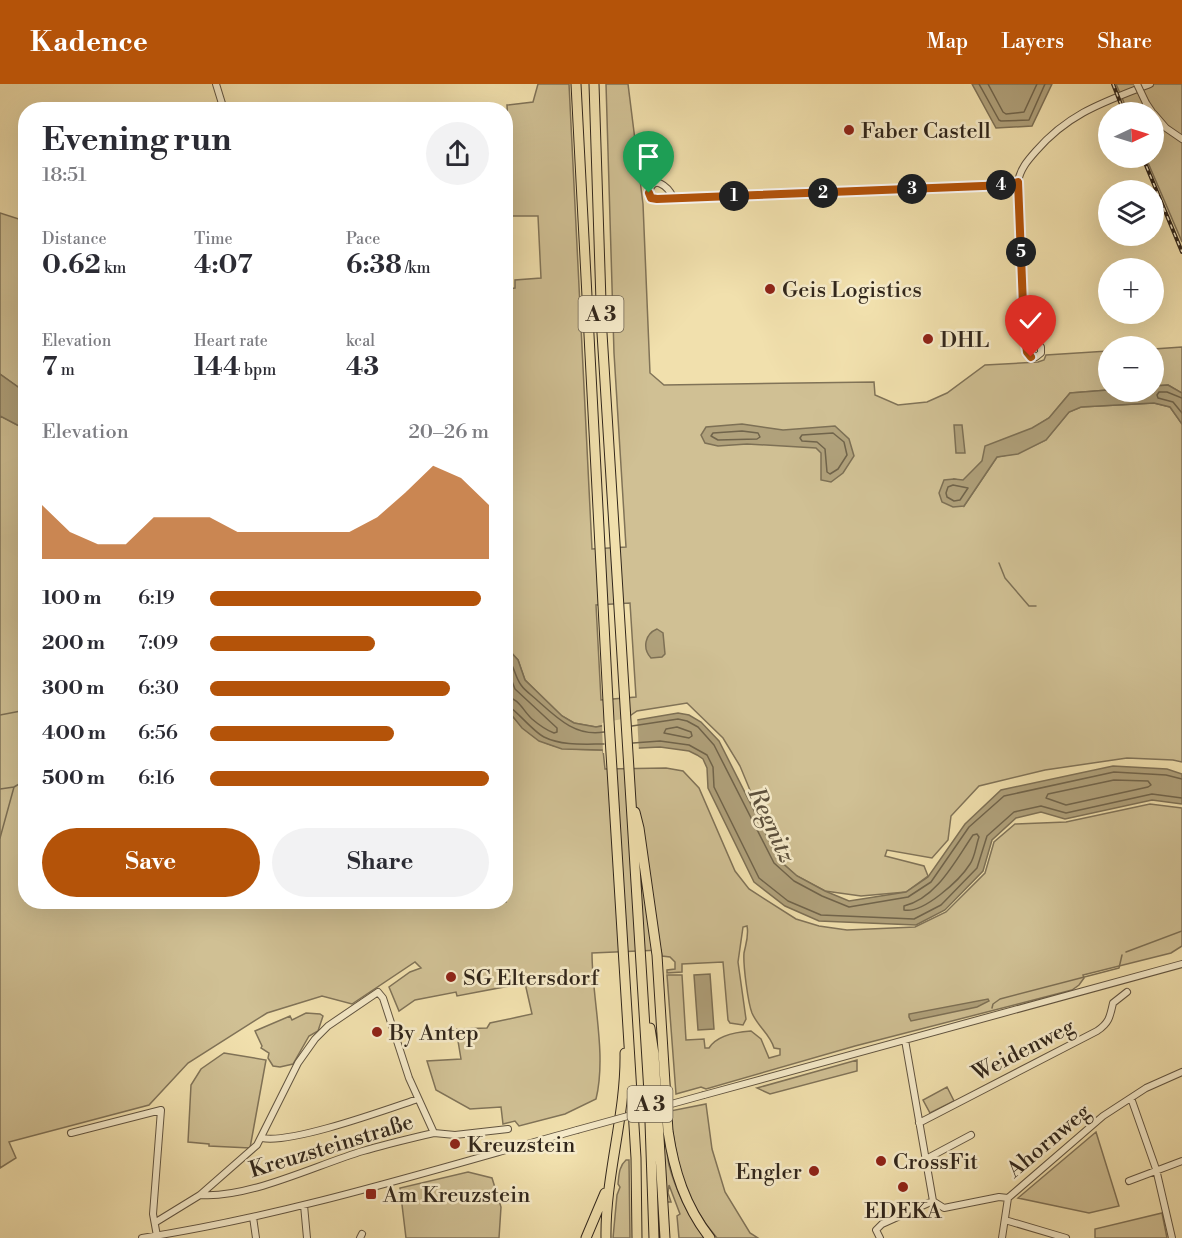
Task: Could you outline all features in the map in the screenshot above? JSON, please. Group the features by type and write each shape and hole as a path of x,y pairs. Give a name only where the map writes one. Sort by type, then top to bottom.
{"highway":[{"name":"A 3","path":"576,84 608,691 636,1158 637,1238"},
{"name":"A 3","path":"594,84 602,321 614,544 629,786 642,899 654,1238"},
{"path":"629,786 639,828 642,899"},
{"name":"A 3","path":"642,899 658,969 671,1155 675,1173 688,1204 710,1238"},
{"path":"643,970 654,1054 665,1238"},
{"path":"606,1238 613,1159 623,1097 626,977"},
{"path":"586,1238 602,1202 613,1159"}],"street":[{"path":"216,84 222,102"},
{"path":"1137,84 1146,102"},
{"path":"1024,330 1018,182 1025,164 1054,131 1088,110 1150,84"},
{"path":"1164,127 1182,139"},
{"path":"673,197 1008,185 1018,182"},
{"path":"142,1238 304,1205 1182,964"},
{"path":"156,1222 200,1195 251,1151 262,1138 298,1064 315,1039 328,1026 378,992 383,998 418,1099 434,1133"},
{"name":"Weidenweg","path":"919,1123 1105,1026 1110,1019 1113,1004 1127,992"},
{"path":"880,1238 876,1230 882,1224 933,1201 905,1040"},
{"name":"Ahornweg","path":"933,1201 944,1208 999,1197 1008,1198 1103,1116 1167,1077 1182,1072"},
{"path":"1131,1098 1156,1169 1172,1238"},
{"path":"262,1138 270,1140 306,1133 418,1099"},
{"path":"71,1133 161,1110 153,1214 157,1236"},
{"name":"Kreuzsteinstraße","path":"200,1195 214,1196 255,1187 363,1151 434,1133 455,1135 508,1129"},
{"path":"926,1159 971,1135"},
{"path":"1129,1181 1182,1161"},
{"path":"1002,1238 1008,1198"},
{"path":"304,1205 307,1238"},
{"path":"253,1217 256,1238"},
{"path":"1005,1220 1064,1238"}],"shaded area":[{"path":"538,84 569,84 592,549 626,547 614,353 606,84 628,84 643,204 650,373 664,385 874,382 875,395 898,405 927,402 947,393 985,365 1038,362 1044,360 1046,355 1098,352 1098,391 1070,393 1049,418 982,461 963,481 954,479 964,506 997,457 1018,453 1046,440 1069,412 1081,407 1154,403 1170,407 1182,424 1182,762 1127,758 1045,770 979,786 951,816 948,840 932,858 887,850 885,856 924,866 928,876 906,892 861,896 825,891 797,876 779,860 740,766 723,738 687,703 637,711 621,722 596,727 574,723 562,716 525,680 518,660 513,655 513,288 515,288 515,280 541,278 538,216 513,216 513,104 533,102","holes":["630,603 636,697 601,700 596,605"]},
{"path":"1116,84 1182,84 1182,242 1164,200 1164,180 1155,180 1150,168 1164,168 1164,102 1124,102"},
{"path":"0,213 18,219 18,387 0,374"},
{"path":"1182,347 1182,393 1168,385 1164,385 1164,348"},
{"path":"0,416 18,425 18,909 513,909 513,717 527,732 548,744 572,749 603,750 605,769 666,768 683,771 699,788 735,871 749,889 796,919 819,926 847,930 915,927 946,912 985,873 994,842 1015,824 1066,822 1150,804 1182,808 1182,946 1171,953 1083,975 1084,978 1079,985 1072,990 855,1046 706,1089 701,1087 676,1094 667,975 682,975 686,1040 704,1039 705,1048 709,1048 722,1037 751,1031 761,1039 769,1058 780,1055 780,1049 774,1048 750,1008 744,959 747,926 743,927 738,962 746,1019 743,1025 730,1023 728,1020 723,962 682,964 682,972 667,973 667,970 675,969 675,962 670,957 662,956 661,950 592,953 600,1045 596,1099 565,1114 519,1126 515,1121 503,1124 501,1107 470,1109 436,1090 427,1061 461,1059 456,1029 487,1028 490,1023 532,1014 525,983 457,996 456,992 415,1000 399,1011 389,987 410,972 421,968 415,962 352,1004 322,996 267,1013 188,1063 149,1105 9,1142 16,1158 0,1168"},
{"path":"306,1013 323,1016 318,1031 309,1036 293,1064 273,1066 268,1058 269,1053 261,1048 255,1031 290,1016 292,1020"},
{"path":"224,1053 266,1060 250,1148 209,1146 209,1144 188,1142 191,1085 201,1069"},
{"path":"857,1060 857,1071 770,1094 757,1088"},
{"path":"947,1087 954,1101 930,1113 923,1100"},
{"path":"706,1104 712,1149 725,1192 750,1233 758,1238 717,1238 696,1209 683,1179 670,1111"},
{"path":"662,1123 675,1185 688,1212 705,1238 679,1238 677,1216 680,1214 669,1185 668,1193 671,1202 667,1202"},
{"path":"1096,1132 1119,1206 1089,1213 1018,1198"},
{"path":"626,1160 629,1160 630,1238 613,1238 617,1195 620,1187 619,1174"},
{"path":"468,1172 492,1178 501,1207 499,1238 406,1238 400,1188"},
{"path":"1162,1213 1167,1238 1095,1238 1095,1229"}],"water":[{"path":"972,84 1052,84 1032,126 996,128"},
{"path":"0,374 18,387 18,425 0,416"},
{"path":"1164,385 1168,385 1182,393 1182,424 1170,407 1154,403 1081,407 1069,412 1046,440 1018,454 997,457 964,506 953,507 942,502 939,493 944,480 963,480 982,461 985,446 1032,428 1049,418 1070,393 1098,391 1098,402 1164,402"},
{"path":"742,424 783,430 835,426 849,439 854,456 843,473 831,482 821,480 821,453 816,448 747,444 718,446 705,443 701,435 706,427"},
{"path":"954,425 962,425 965,453 956,453"},
{"path":"657,629 663,633 665,654 662,657 651,658 646,650 646,642 650,634"},
{"path":"513,655 518,660 525,680 562,716 574,723 596,727 678,713 689,715 701,722 719,741 779,860 797,876 849,901 906,892 928,877 965,824 1001,790 1113,766 1167,769 1182,774 1182,804 1152,800 1065,819 1041,812 1016,818 992,840 983,871 945,910 916,925 819,921 785,906 754,882 708,788 707,768 703,759 697,755 689,751 660,747 562,749 539,741 522,728 513,717"},
{"path":"710,974 714,1029 698,1030 694,975"},
{"path":"988,999 989,1001 977,1007 911,1021 909,1017 909,1014"}],"pier":[{"path":"637,716 639,752 603,753 602,723"}],"waterway":[{"path":"999,563 1005,578 1029,606 1036,606"},
{"path":"0,715 18,712"},
{"path":"0,838 14,787 18,785"},
{"path":"0,789 14,787"},
{"path":"1126,952 1182,931"},
{"path":"992,1008 993,1004 1000,999 1119,968 1122,955"}],"railway":[{"path":"1113,84 1120,102"},
{"path":"1147,168 1182,252"}],"place":[{"name":"Faber Castell","path":"849,130"},
{"name":"Geis Logistics","path":"770,289"},
{"name":"DHL","path":"928,339"},
{"name":"SG Eltersdorf","path":"451,977"},
{"name":"By Antep","path":"377,1032"},
{"name":"Kreuzstein","path":"455,1144"},
{"name":"CrossFit","path":"881,1161"},
{"name":"Engler","path":"814,1171"},
{"name":"EDEKA","path":"903,1187"},
{"name":"Am Kreuzstein","path":"371,1194"}],"route":[{"path":"649,193 652,199 657,199 1008,185 1018,182 1024,330 1027,352 1031,357"}],"water label":[{"name":"Regnitz","path":"772,825"}]}
